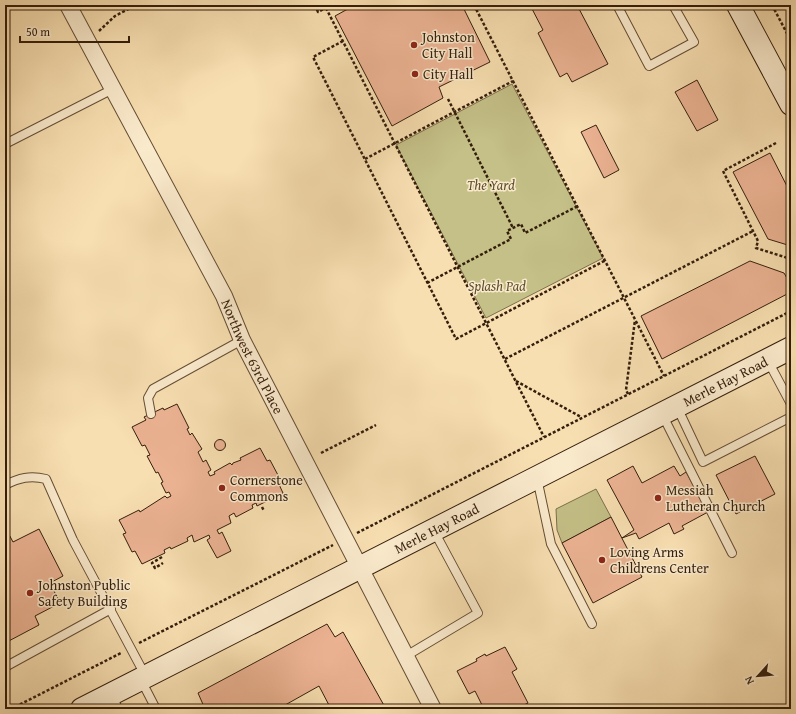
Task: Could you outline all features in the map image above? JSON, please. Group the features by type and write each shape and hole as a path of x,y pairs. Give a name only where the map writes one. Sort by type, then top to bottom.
{"main road":[{"path":"738,5 791,104"},
{"name":"Merle Hay Road","path":"82,709 115,701 143,678 791,348"}],"street":[{"name":"Northwest 63rd Place","path":"68,5 224,296 242,340 433,709"}],"lane":[{"path":"617,5 649,66 694,42 673,5"},
{"path":"5,144 113,89"},
{"path":"151,414 148,398 153,389 242,340"},
{"path":"768,360 791,404"},
{"path":"669,410 703,462 791,417"},
{"path":"669,410 732,553"},
{"path":"5,485 17,479 34,476 46,479 73,540 131,648 156,709"},
{"path":"537,477 551,544 592,624"},
{"path":"406,656 478,614 433,530"},
{"path":"5,667 111,609"}],"path":[{"path":"98,33 115,16 136,5"},
{"path":"315,5 318,12 331,5"},
{"path":"474,5 606,260 664,376"},
{"path":"772,5 791,41"},
{"path":"326,8 487,322 544,437"},
{"path":"343,41 313,57 456,339 606,260"},
{"path":"365,159 513,81"},
{"path":"448,99 513,228"},
{"path":"776,143 723,171 758,241 756,248 791,259"},
{"path":"428,283 511,239 507,231 521,224 525,233 578,206"},
{"path":"505,359 624,296 753,232"},
{"path":"358,532 791,311"},
{"path":"628,394 626,390 635,318"},
{"path":"515,380 582,418"},
{"path":"321,454 376,425"},
{"path":"262,507 264,511"},
{"path":"11,709 335,544"}],"green space":[{"name":"The Yard","path":"512,84 603,258 486,318 396,145"},
{"path":"596,489 611,517 562,543 557,530 556,509"}],"building":[{"name":"City Hall","path":"355,5 462,5 490,62 439,87 443,98 392,126 335,16"},
{"path":"530,5 577,5 608,64 572,82 567,73 560,77 538,33 543,30"},
{"path":"697,80 718,120 697,131 675,92"},
{"path":"596,125 619,170 604,178 581,132"},
{"path":"770,153 791,194 791,246 768,239 733,172"},
{"path":"750,261 784,273 791,285 791,292 662,359 641,316"},
{"name":"Cornerstone Commons","path":"177,404 189,428 187,429 190,435 192,433 202,449 198,452 203,462 206,460 211,470 208,472 210,476 230,463 232,465 233,463 241,460 240,458 260,448 267,461 270,460 279,477 276,478 283,493 257,506 256,503 252,505 253,508 236,517 234,513 229,516 231,523 217,530 219,534 222,532 231,551 217,558 207,540 210,538 209,535 194,542 192,535 187,538 188,541 171,549 170,547 164,550 165,553 142,564 135,551 132,552 123,534 126,533 119,520 139,510 140,512 165,496 167,498 171,496 169,492 166,493 158,472 156,473 147,456 150,455 145,445 142,446 132,427 146,420 144,417 163,408 164,410"},
{"path":"220,439 224,441 226,445 224,449 220,451 216,449 214,445 216,441"},
{"path":"755,456 775,494 736,514 716,475"},
{"name":"Messiah Lutheran Church","path":"633,466 642,483 674,466 680,476 686,472 708,512 682,526 684,529 674,534 669,523 639,539 636,533 622,538 634,530 607,480"},
{"name":"Loving Arms Childrens Center","path":"611,517 642,577 593,603 562,543"},
{"name":"Johnston Public Safety Building","path":"5,527 13,542 39,529 63,576 50,583 60,603 35,616 39,625 5,643"},
{"path":"327,624 335,637 343,632 386,709 331,709 319,686 278,709 205,709 198,693"},
{"path":"505,647 517,669 512,672 528,703 516,709 484,709 475,691 469,694 457,671 477,661 476,659 485,654 486,656"}],"place":[{"name":"Johnston City Hall","path":"414,45"},
{"name":"City Hall","path":"415,74"},
{"name":"Cornerstone Commons","path":"222,488"},
{"name":"Messiah Lutheran Church","path":"658,498"},
{"name":"Loving Arms Childrens Center","path":"602,560"},
{"name":"Johnston Public Safety Building","path":"30,593"}],"park label":[{"name":"Splash Pad","path":"497,286"}]}
